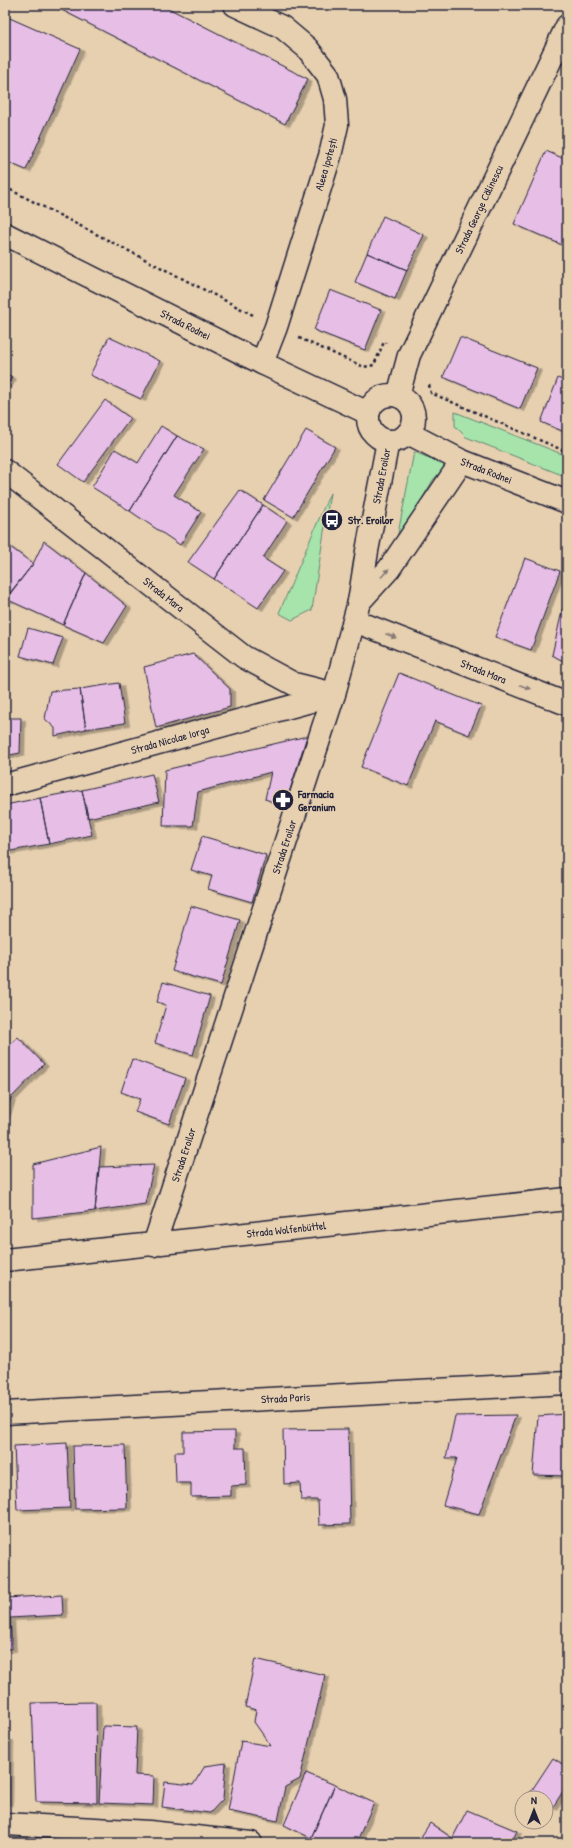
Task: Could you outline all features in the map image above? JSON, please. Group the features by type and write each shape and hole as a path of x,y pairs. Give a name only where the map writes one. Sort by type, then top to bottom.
{"street":[{"name":"Aleea Ipotești","path":"235,5 282,28 307,48 328,75 335,99 337,125 330,156 276,327 262,363"},
{"name":"Strada George Călinescu","path":"398,396 409,355 567,26"},
{"name":"Strada Rodnei","path":"5,234 262,363 368,413"},
{"path":"382,396 398,396 410,404 414,419 413,427 408,433 395,441 380,439 370,428 368,413 376,400 382,396"},
{"name":"Strada Rodnei","path":"408,433 462,461 567,502"},
{"name":"Strada Eroilor","path":"154,1245 334,694 357,612 367,550 388,441"},
{"path":"357,612 389,569 462,461"},
{"name":"Strada Mara","path":"5,471 244,657 294,684 334,694"},
{"name":"Strada Mara","path":"357,612 567,704"},
{"name":"Strada Nicolae Iorga","path":"5,785 334,694"},
{"name":"Strada Wolfenbüttel","path":"5,1260 567,1199"},
{"name":"Strada Paris","path":"5,1413 567,1383"},
{"path":"5,1824 149,1832 250,1843"}],"path":[{"path":"333,5 338,8"}],"green space":[{"path":"455,412 567,456 567,477 466,437 455,426"},
{"path":"414,452 447,465 433,480 396,544"},
{"path":"330,493 312,610 292,620 279,613"}],"building":[{"path":"52,5 162,5 308,79 285,124"},
{"path":"5,16 80,49 26,170 5,161"},
{"path":"546,151 567,160 567,247 514,224"},
{"path":"383,216 424,235 407,270 367,253"},
{"path":"367,253 407,270 395,299 355,282"},
{"path":"330,290 381,310 365,350 314,330"},
{"path":"109,337 160,361 141,399 90,375"},
{"path":"460,337 537,368 520,409 443,377"},
{"path":"5,373 12,377 5,388"},
{"path":"558,378 567,382 567,433 541,422"},
{"path":"105,400 130,418 83,482 58,464"},
{"path":"161,426 177,436 130,511 92,487 115,449 138,463"},
{"path":"306,430 335,447 293,517 264,500"},
{"path":"177,436 204,449 174,495 201,512 180,545 130,511"},
{"path":"240,490 263,505 214,579 188,562"},
{"path":"263,505 287,521 263,558 283,571 258,608 214,579"},
{"path":"44,541 86,573 63,625 6,599 33,564"},
{"path":"5,543 33,564 5,599"},
{"path":"525,558 560,571 531,650 495,637"},
{"path":"86,573 127,606 104,643 63,625"},
{"path":"563,607 567,607 567,663 552,655"},
{"path":"28,628 63,638 53,665 20,656"},
{"path":"193,654 230,689 230,707 156,728 144,667"},
{"path":"399,673 481,706 469,735 435,721 408,786 361,767"},
{"path":"119,683 125,723 86,729 80,689"},
{"path":"80,689 86,729 55,736 55,728 45,719 50,691"},
{"path":"5,718 21,718 20,753 5,756"},
{"path":"307,736 285,806 265,799 271,772 198,792 193,826 163,826 165,770"},
{"path":"152,774 159,802 88,818 82,790"},
{"path":"82,790 92,835 49,844 40,798"},
{"path":"40,798 49,844 5,852 5,805"},
{"path":"202,836 266,855 252,902 208,889 212,876 191,870"},
{"path":"191,906 240,920 221,985 172,971"},
{"path":"163,982 210,996 193,1055 155,1043 166,1005 157,1002"},
{"path":"18,1037 44,1064 11,1098 5,1116 5,1048"},
{"path":"132,1059 185,1078 169,1124 135,1112 140,1099 121,1092"},
{"path":"101,1147 95,1211 33,1218 33,1164"},
{"path":"154,1165 145,1204 95,1211 99,1167"},
{"path":"567,1414 567,1476 533,1475 538,1416"},
{"path":"516,1415 479,1514 443,1505 457,1458 446,1458 455,1416"},
{"path":"348,1429 350,1524 319,1525 318,1500 301,1500 300,1483 284,1484 283,1430"},
{"path":"235,1431 235,1448 245,1448 246,1485 231,1486 231,1496 191,1497 191,1483 176,1483 175,1452 183,1452 183,1432"},
{"path":"67,1443 70,1508 17,1510 14,1446"},
{"path":"125,1445 127,1508 75,1509 73,1446"},
{"path":"567,1496 567,1511 564,1511"},
{"path":"62,1595 63,1615 10,1618 12,1649 5,1649 5,1598"},
{"path":"255,1659 325,1675 300,1779 285,1787 278,1821 228,1811 241,1741 271,1746 254,1722 256,1710 245,1707"},
{"path":"96,1702 97,1803 36,1802 32,1703"},
{"path":"103,1726 137,1727 135,1775 154,1776 153,1805 99,1803"},
{"path":"5,1738 9,1738 8,1803 5,1803"},
{"path":"553,1758 567,1767 567,1785 554,1805 554,1790 532,1790"},
{"path":"226,1763 223,1799 210,1813 162,1807 165,1782 193,1785 205,1766"},
{"path":"306,1773 335,1785 311,1838 284,1825"},
{"path":"335,1785 374,1803 356,1843 322,1843 311,1838"},
{"path":"467,1810 517,1831 511,1843 450,1843"},
{"path":"430,1823 452,1838 450,1843 417,1843"}],"place":[{"name":"Str. Eroilor","path":"332,520"},
{"name":"Farmacia Geranium","path":"283,800"}]}
